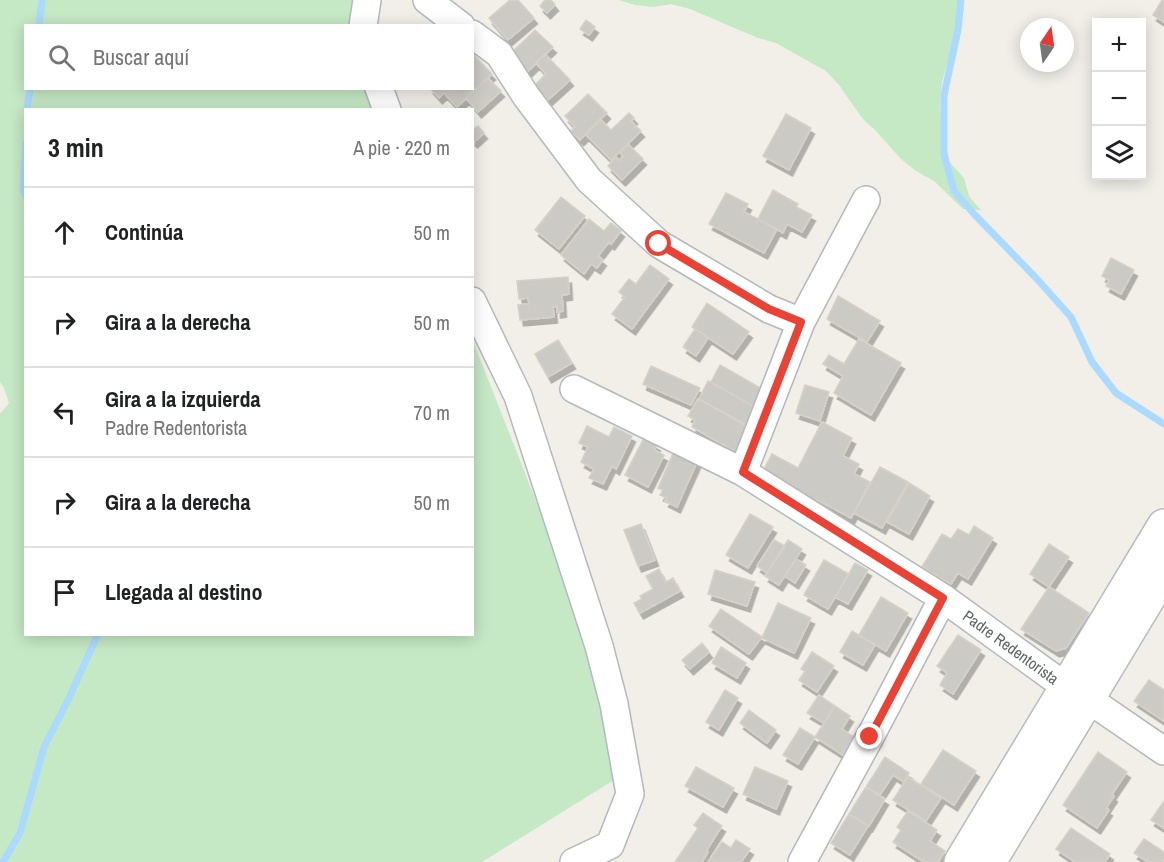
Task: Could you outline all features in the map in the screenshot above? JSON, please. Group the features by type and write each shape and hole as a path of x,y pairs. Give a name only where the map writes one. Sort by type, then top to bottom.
{"main road":[{"path":"989,862 1164,526"},
{"path":"961,862 1077,693 1164,572"}],"street":[{"path":"363,24 367,0"},
{"path":"427,0 458,24"},
{"path":"474,35 499,54 526,96 589,180 659,244 769,309 801,322"},
{"path":"380,90 386,108"},
{"path":"743,472 801,322 866,200"},
{"path":"474,305 518,396 599,646 614,704 630,794 610,845 574,862"},
{"name":"Padre Redentorista","path":"574,389 743,472 943,598 1077,693 1164,751"},
{"path":"802,862 943,598"}],"green space":[{"path":"0,0 355,0 359,24 24,24 24,90 375,90 382,108 24,108 24,636 474,636 474,344 614,700 618,730 614,780 482,862 0,862 0,414 9,403 0,382"},
{"path":"619,0 962,0 961,30 956,49 947,64 942,82 940,99 943,155 964,178 969,196 981,210 963,209 934,181 901,159 862,118 839,85 826,71 776,43 758,38 690,9 671,4 653,7 635,5"}],"building":[{"path":"510,0 518,0 534,18 508,40 489,18"},
{"path":"545,0 551,0 555,5 547,13 540,6"},
{"path":"1164,0 1164,22 1153,15"},
{"path":"586,20 595,27 589,35 580,29"},
{"path":"535,30 553,47 525,74 508,56"},
{"path":"545,54 570,80 548,100 534,86 546,74 536,63"},
{"path":"474,55 492,74 457,107 444,93 439,98 432,90 474,90"},
{"path":"488,78 501,91 478,112 466,98"},
{"path":"588,94 607,113 580,140 571,131 575,127 565,116"},
{"path":"629,113 634,118 631,121 641,131 611,160 585,134 600,119 611,130"},
{"path":"786,114 811,128 789,170 763,156"},
{"path":"478,126 484,133 474,142 474,129"},
{"path":"628,144 643,159 622,180 608,166 616,157 619,161 623,156 620,152"},
{"path":"773,190 798,204 796,207 812,215 802,232 787,224 783,233 758,219"},
{"path":"726,193 748,204 744,212 777,229 764,253 709,224"},
{"path":"561,197 585,216 559,249 535,230"},
{"path":"589,219 604,231 611,223 621,231 598,256 603,260 597,268 591,264 584,274 561,255"},
{"path":"1111,258 1134,270 1121,294 1106,286 1109,280 1102,276"},
{"path":"650,265 669,279 632,329 612,314 625,297 619,292 629,279 636,284"},
{"path":"568,277 569,294 562,295 563,311 557,312 557,306 553,307 554,317 520,320 518,305 529,304 528,298 519,299 517,281"},
{"path":"838,296 880,321 867,342 827,319"},
{"path":"707,303 749,332 733,354 692,327"},
{"path":"695,329 708,338 696,356 683,347"},
{"path":"859,339 901,363 871,415 834,393 843,376 823,364 829,355 844,364"},
{"path":"558,340 572,363 548,377 535,354"},
{"path":"720,365 764,390 755,407 711,382"},
{"path":"651,366 700,388 691,405 643,384"},
{"path":"708,381 757,408 747,425 699,399"},
{"path":"805,385 829,392 820,421 796,413"},
{"path":"698,399 750,428 736,452 692,427 695,420 688,416"},
{"path":"822,422 852,438 843,456 859,464 854,474 870,482 851,518 818,500 816,504 763,471 772,454 798,468"},
{"path":"587,426 609,437 614,427 632,436 616,469 612,466 603,484 589,478 594,469 581,462 588,447 579,443"},
{"path":"644,438 657,445 654,450 664,455 648,487 625,475"},
{"path":"674,451 697,462 677,507 665,501 667,498 660,495 663,490 658,488"},
{"path":"880,467 908,482 882,528 854,513"},
{"path":"909,483 930,496 909,534 887,522"},
{"path":"750,514 773,527 748,568 726,555"},
{"path":"641,524 655,560 638,566 624,530"},
{"path":"974,526 993,538 968,579 958,573 951,584 922,567 942,534 951,539 958,529 969,535"},
{"path":"774,540 785,546 767,573 757,566"},
{"path":"788,540 802,549 779,585 765,576"},
{"path":"1049,544 1069,557 1049,587 1030,574"},
{"path":"796,559 806,565 795,583 785,576"},
{"path":"824,560 849,574 828,609 804,595"},
{"path":"855,563 868,570 848,604 835,597"},
{"path":"659,569 666,582 673,578 680,591 640,613 634,603 642,599 640,596 653,589 646,576"},
{"path":"715,570 755,582 747,606 708,594"},
{"path":"1049,587 1089,613 1066,648 1056,651 1021,629"},
{"path":"881,597 908,613 886,651 859,635"},
{"path":"778,603 811,618 794,653 762,638"},
{"path":"721,609 762,637 749,654 709,626"},
{"path":"852,631 875,645 863,665 840,652"},
{"path":"958,635 981,650 953,694 940,685 947,673 937,666"},
{"path":"702,643 709,652 690,669 682,660"},
{"path":"721,647 746,663 737,678 712,663"},
{"path":"812,652 834,666 817,692 799,680 805,671 801,669"},
{"path":"1149,680 1164,690 1164,721 1134,701"},
{"path":"725,690 738,698 719,730 706,722"},
{"path":"819,695 835,706 824,723 807,713"},
{"path":"835,706 850,716 842,729 857,739 843,755 815,737"},
{"path":"749,710 776,730 767,743 740,723"},
{"path":"800,728 815,737 798,764 783,755"},
{"path":"943,750 976,771 954,805 921,784"},
{"path":"1098,752 1127,772 1112,794 1114,796 1106,808 1109,810 1097,828 1063,805"},
{"path":"885,757 909,773 904,782 893,775 880,795 866,787"},
{"path":"696,767 734,788 723,807 685,786"},
{"path":"755,767 788,781 776,809 743,794"},
{"path":"908,777 941,798 926,821 893,800"},
{"path":"866,787 885,799 869,826 849,814"},
{"path":"1164,801 1164,828 1151,820"},
{"path":"908,811 937,830 930,841 945,851 938,862 924,862 893,842 901,830 897,827"},
{"path":"703,813 722,826 706,851 708,852 702,862 675,862 698,828 694,825"},
{"path":"849,814 868,826 850,855 831,843"},
{"path":"1071,828 1110,854 1105,862 1075,862 1056,849"},
{"path":"1144,839 1164,852 1162,862 1148,862 1134,853"},
{"path":"736,840 750,849 741,862 708,862 722,842 731,848"}],"waterway":[{"path":"39,24 42,0"},
{"path":"961,0 958,30 944,95 944,154 954,191 1071,317 1092,362 1116,393 1164,424"},
{"path":"27,108 30,90"},
{"path":"24,175 24,192"},
{"path":"3,862 20,833 44,747 97,636"}],"route":[{"path":"659,244 769,309 801,322 743,472 943,598 870,737"}]}
